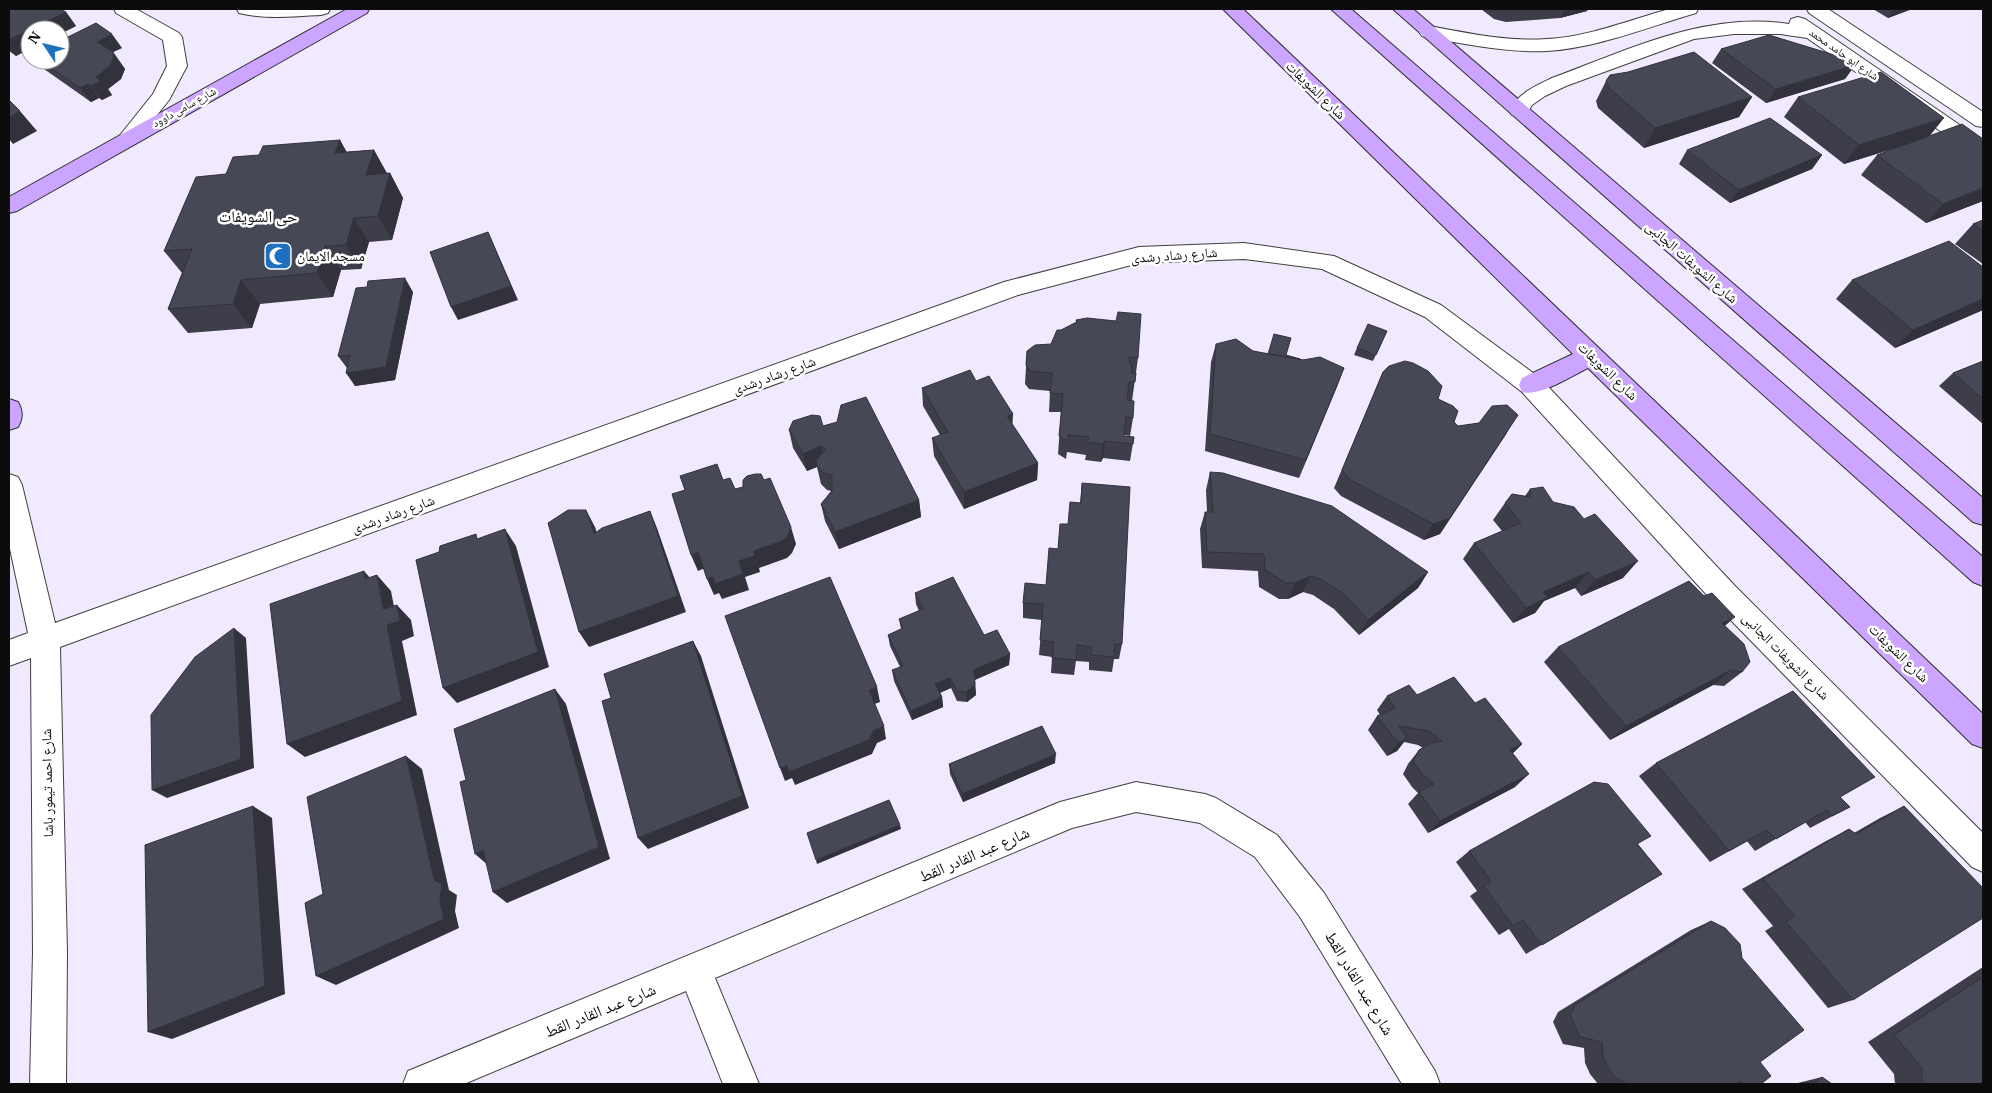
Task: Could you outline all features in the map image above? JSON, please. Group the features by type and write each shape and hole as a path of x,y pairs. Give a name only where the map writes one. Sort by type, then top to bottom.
{"main road":[{"name":"شارع سامى داوود","path":"9,206 360,9"},
{"name":"شارع الشويفات","path":"1232,9 1983,734"},
{"path":"1340,9 1983,574"},
{"name":"شارع الشويفات الجانبى","path":"1402,9 1983,514"},
{"path":"1531,385 1592,355"},
{"path":"9,409 9,420"}],"street":[{"path":"123,9 172,37 177,66 162,96 127,139"},
{"path":"246,9 272,11 321,9"},
{"path":"1429,32 1493,44 1547,46 1590,38 1681,13 1689,9"},
{"name":"شارع ابو حامد محمد","path":"1779,9 1983,151"},
{"name":"شارع ابو حامد محمد","path":"1816,9 1983,121"},
{"path":"1519,110 1525,101 1538,92 1690,34 1709,30 1742,28 1780,28 1813,33"},
{"name":"شارع رشاد رشدى","path":"9,654 1012,288 1139,255 1244,251 1326,262 1433,311 1531,385"},
{"name":"شارع الشويفات الجانبى","path":"1531,385 1726,596 1983,856"},
{"name":"شارع احمد تيمور باشا","path":"9,485 44,642 50,952 48,1084"},
{"name":"شارع عبد القادر القط","path":"421,1084 1071,813 1136,797 1204,809 1266,846 1312,905 1422,1084"},
{"path":"695,971 741,1084"}],"building":[{"path":"9,9 60,9 66,12 50,20 20,20 20,35 9,40"},
{"path":"96,23 112,34 97,42 112,51 114,55 111,65 96,77 101,81 91,86 88,84 80,88 54,70 70,70 70,36"},
{"path":"1769,35 1841,57 1855,65 1776,89 1721,49"},
{"path":"1694,52 1752,97 1655,128 1609,88 1606,81 1610,75 1628,72"},
{"path":"1881,72 1944,118 1859,145 1798,97"},
{"path":"9,100 20,111 9,117"},
{"path":"1770,118 1822,155 1739,190 1687,150"},
{"path":"1962,124 1983,139 1983,188 1943,204 1877,155"},
{"name":"مسجد الايمان","path":"340,140 335,153 374,150 366,175 390,173 378,216 354,218 346,245 325,246 317,273 241,280 233,304 168,309 192,249 164,251 196,177 226,174 233,157 259,155 263,146"},
{"path":"1983,220 1983,231 1973,224"},
{"path":"488,232 511,286 451,307 430,252"},
{"path":"1949,241 1983,267 1983,299 1913,330 1852,280"},
{"path":"405,278 386,367 346,373 350,355 338,356 356,288 367,287 368,281"},
{"path":"1118,312 1141,314 1138,358 1129,357 1132,367 1131,373 1136,373 1135,382 1129,382 1127,400 1134,401 1133,418 1126,417 1124,436 1134,437 1133,444 1105,441 1103,444 1087,442 1089,437 1068,435 1068,441 1059,436 1063,394 1050,393 1052,373 1030,371 1026,365 1027,351 1035,345 1051,344 1057,330 1077,322 1076,320 1087,318 1116,321"},
{"path":"1368,324 1387,331 1376,355 1357,348"},
{"path":"1274,334 1291,338 1286,355 1300,359 1268,354"},
{"path":"1236,339 1253,351 1303,360 1320,357 1344,368 1306,460 1210,434 1216,344"},
{"path":"1405,361 1428,371 1442,386 1438,399 1453,406 1458,411 1454,422 1458,426 1479,423 1492,406 1507,405 1518,415 1450,518 1433,524 1349,479 1342,470 1383,372 1389,366"},
{"path":"1983,361 1983,399 1953,373"},
{"path":"970,370 976,381 989,376 1013,414 1007,416 1038,463 964,492 932,438 948,432 922,388"},
{"path":"866,397 919,500 835,532 821,504 832,491 832,475 824,473 817,466 816,460 826,450 821,446 803,454 789,430 793,421 812,415 820,416 823,426 837,422 841,405"},
{"path":"717,464 723,480 730,478 735,489 743,487 743,480 747,476 761,474 764,480 770,478 791,527 787,537 782,541 754,551 755,556 739,561 743,574 715,584 713,577 707,579 698,552 691,555 672,494 685,490 680,476"},
{"path":"1210,472 1223,473 1332,506 1428,572 1368,620 1343,593 1320,579 1311,576 1295,583 1286,583 1265,570 1264,554 1207,552 1205,512 1213,512"},
{"path":"1082,483 1130,487 1122,644 1115,644 1114,657 1091,655 1091,647 1077,645 1076,660 1052,658 1054,642 1040,640 1043,604 1023,603 1025,583 1046,585 1049,548 1058,549 1060,524 1068,524 1070,502 1081,503"},
{"path":"1543,487 1553,502 1574,507 1584,519 1595,514 1638,561 1595,580 1589,572 1543,592 1548,597 1526,608 1474,543 1521,523 1505,503 1512,494 1530,497 1530,489"},
{"path":"568,510 586,510 594,534 602,528 650,511 678,596 579,632 548,523"},
{"path":"505,529 538,652 443,688 416,560 439,552 440,546 476,534 477,539"},
{"path":"364,571 365,579 377,575 383,609 397,605 400,621 387,625 402,701 287,744 270,604"},
{"path":"830,577 877,687 869,690 884,726 874,730 869,740 789,772 786,765 780,768 725,616"},
{"path":"953,577 984,635 997,630 1010,654 974,670 975,685 966,692 957,691 950,678 935,684 942,697 911,711 892,670 903,666 888,635 903,628 899,619 923,609 915,593"},
{"path":"1689,581 1704,596 1712,593 1735,617 1722,623 1744,644 1750,662 1742,672 1731,670 1626,726 1558,647"},
{"path":"234,628 241,759 152,790 151,715 195,657"},
{"path":"693,641 742,796 638,838 602,701 611,698 604,674"},
{"path":"1454,677 1475,703 1485,698 1522,744 1510,750 1529,774 1440,821 1419,792 1434,784 1423,775 1413,761 1419,750 1429,744 1442,741 1429,731 1399,726 1407,738 1398,743 1377,716 1395,708 1387,696 1409,685 1417,695"},
{"path":"555,689 599,847 493,892 483,850 475,854 460,782 466,780 454,729"},
{"path":"1793,691 1875,777 1840,797 1850,807 1832,816 1827,810 1776,839 1767,830 1729,851 1656,763"},
{"path":"1042,726 1056,754 962,794 949,764"},
{"path":"406,756 434,880 442,884 440,901 444,919 316,976 305,903 323,894 307,797"},
{"path":"1594,782 1608,784 1651,836 1637,844 1662,874 1542,945 1523,920 1513,926 1484,886 1491,881 1469,851"},
{"path":"889,800 900,825 816,860 807,833"},
{"path":"253,806 265,986 148,1032 145,845"},
{"path":"1904,806 1983,888 1983,918 1853,1000 1786,922 1795,916 1763,879 1849,829 1856,834"},
{"path":"1711,921 1725,928 1740,944 1742,958 1804,1030 1760,1062 1771,1076 1761,1084 1744,1084 1741,1081 1737,1084 1628,1084 1617,1079 1608,1068 1603,1056 1602,1042 1580,1037 1570,1015 1575,1005"},
{"path":"1983,977 1983,1084 1926,1084 1922,1080 1922,1068 1894,1035"},
{"path":"1822,1077 1832,1084 1812,1084"}],"place":[{"name":"مسجد الايمان","path":"278,256"}],"district":[{"name":"حى الشويفات","path":"258,216"}]}
